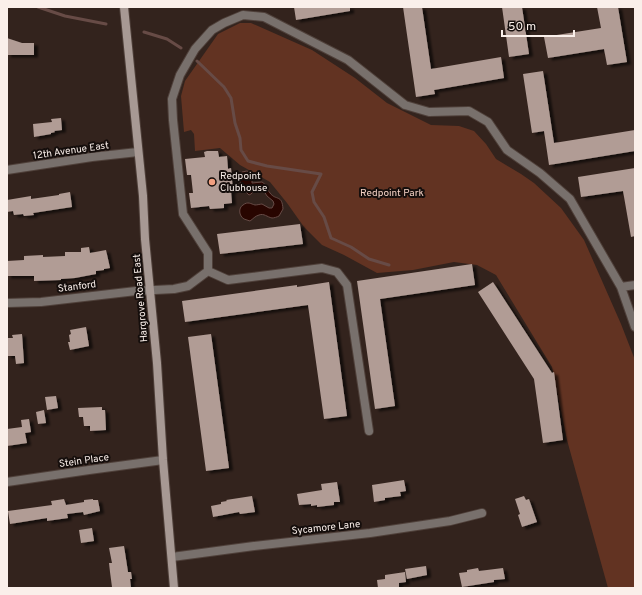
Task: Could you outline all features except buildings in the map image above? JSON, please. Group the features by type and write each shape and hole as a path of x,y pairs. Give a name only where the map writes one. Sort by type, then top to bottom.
{"main road":[{"name":"Hargrove Road East","path":"124,7 143,196 145,239 157,363 163,460 174,588"}],"street":[{"path":"240,7 243,15"},
{"path":"369,431 347,285 337,272 322,268 228,280 208,271 208,253 183,214 172,99 180,75 195,49 212,30 243,15 264,17 348,60 406,105 429,112 469,111 488,122 507,150 540,173 570,199 621,287 635,327"},
{"name":"12th Avenue East","path":"7,170 92,157 138,152"},
{"name":"Stanford","path":"7,303 41,302 150,290 174,289 188,286 208,271"},
{"path":"621,287 635,285"},
{"name":"Stein Place","path":"7,482 163,460"},
{"name":"Sycamore Lane","path":"172,557 378,532 450,521 482,512"}],"green space":[{"name":"Redpoint Park","path":"240,23 251,23 312,50 355,78 387,103 431,125 459,126 474,131 486,144 496,159 534,183 561,208 584,240 635,360 635,588 608,588 567,440 552,367 496,275 477,265 454,262 413,270 377,273 322,245 304,227 270,182 240,165 220,148 195,151 194,134 191,130 184,132 181,96 185,81 218,34"}],"shaded area":[{"path":"247,171 253,176 254,179 252,183 262,182 272,195 280,199 283,209 279,216 272,218 261,215 256,216 250,221 241,216 240,208 246,203 255,205 262,204 269,208 272,208 274,204 262,188 253,188 253,192 249,195 241,186 239,176 242,172"}],"waterway":[{"path":"38,7 65,16 106,24"},
{"path":"144,32 167,39 181,48"},
{"path":"197,61 224,87 231,98 235,123 240,138 241,150 248,161 267,166 321,174 312,192 314,202 324,217 331,238 351,247 369,259 389,265"}],"place":[{"name":"Redpoint Clubhouse","path":"212,182"}]}
